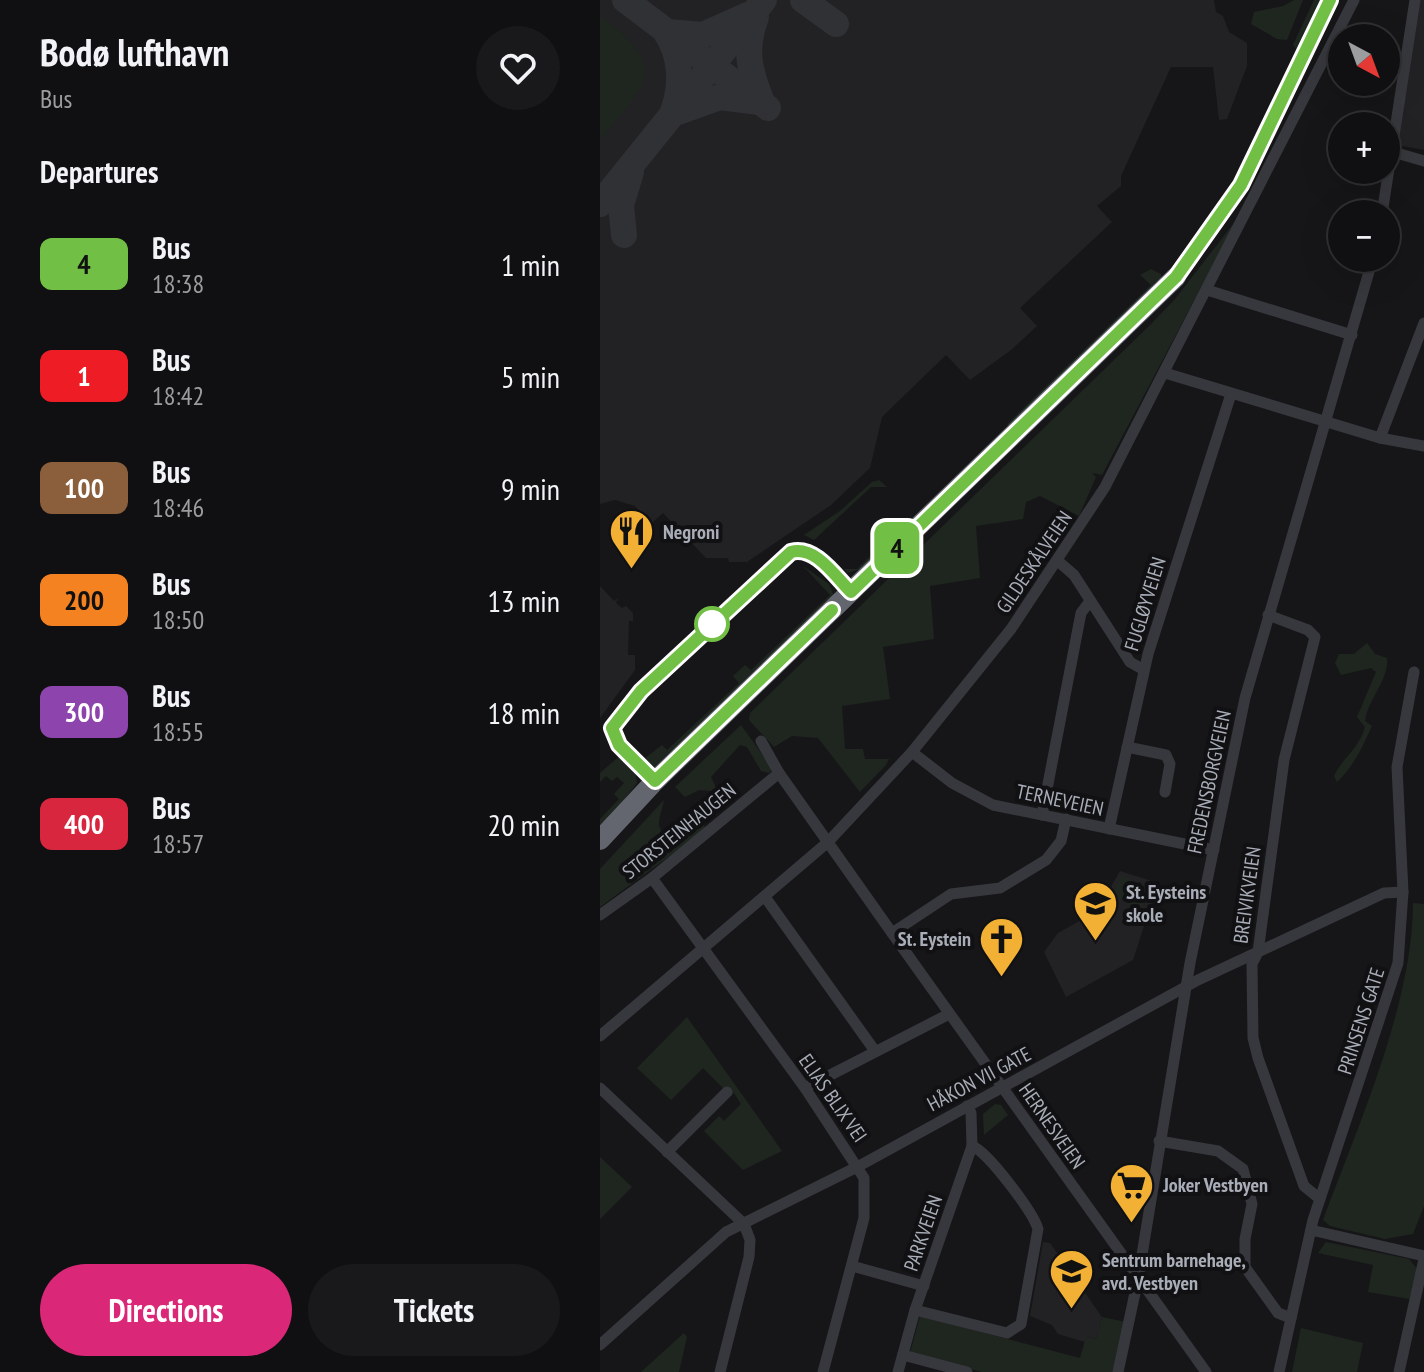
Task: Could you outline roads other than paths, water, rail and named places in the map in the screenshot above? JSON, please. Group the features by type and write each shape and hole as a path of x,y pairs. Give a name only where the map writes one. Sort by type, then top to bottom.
{"highway":[{"path":"600,840 666,771 1176,277"}],"street":[{"path":"1176,277 1241,185 1330,0"},
{"name":"GILDESKÅLVEIEN","path":"600,1036 828,842 912,752 1011,629 1059,562 1105,487 1354,0"},
{"path":"1399,112 1415,0"},
{"path":"1400,154 1424,161"},
{"name":"FREDENSBORGVEIEN","path":"1118,1372 1138,1279 1187,988 1245,698 1369,272"},
{"path":"1207,290 1352,335"},
{"path":"1380,438 1424,323"},
{"path":"1165,373 1380,438 1424,446"},
{"name":"FUGLØYVEIEN","path":"1109,829 1144,670 1231,394"},
{"path":"1059,562 1074,575 1130,662 1144,670"},
{"path":"1042,815 1081,613 1090,601"},
{"name":"BREIVIKVEIEN","path":"1268,615 1308,630 1315,637 1286,748 1258,952 1252,964 1253,1038 1304,1186 1320,1199"},
{"name":"PRINSENS GATE","path":"1279,1372 1320,1199 1390,995 1398,963 1403,892 1397,767 1414,672"},
{"name":"HERNESVEIEN","path":"761,741 779,773 1206,1372"},
{"path":"1127,747 1166,755 1170,764 1165,792"},
{"name":"TERNEVEIEN","path":"912,752 976,797 1042,815 1214,850"},
{"name":"STORSTEINHAUGEN","path":"600,915 652,878 779,773"},
{"path":"892,933 951,894 1000,888 1046,860 1056,852 1066,819"},
{"name":"ELIAS BLIX VEI","path":"652,878 805,1088 859,1166 866,1186 866,1206 823,1372"},
{"name":"HÅKON VII GATE","path":"600,1345 718,1238 1258,952 1384,893 1403,892"},
{"path":"765,897 875,1051"},
{"path":"805,1088 949,1014"},
{"path":"600,1088 744,1224 750,1240 749,1257 720,1372"},
{"path":"667,1152 727,1092"},
{"name":"PARKVEIEN","path":"898,1372 915,1310 972,1146 971,1113 967,1106"},
{"path":"1159,1141 1218,1151 1243,1169 1252,1204 1245,1239 1245,1267 1278,1313 1291,1318"},
{"path":"915,1310 1007,1333 1021,1324 1038,1229 1033,1217 984,1153 972,1146"},
{"path":"1311,1230 1424,1258 1399,1372"},
{"path":"852,1266 924,1286"},
{"path":"903,1355 967,1372"}],"place":[{"name":"Negroni","path":"632,571"},
{"name":"St. Eysteins skole","path":"1095,942"},
{"name":"St. Eystein","path":"1002,978"},
{"name":"Joker Vestbyen","path":"1132,1224"},
{"name":"Sentrum barnehage, avd. Vestbyen","path":"1071,1311"}]}
